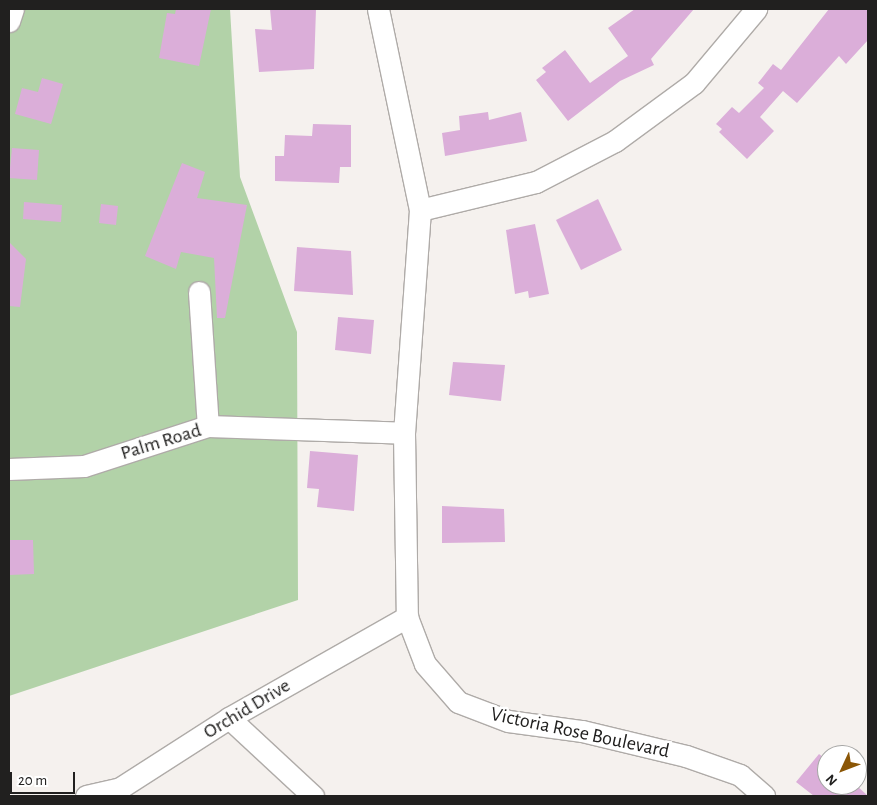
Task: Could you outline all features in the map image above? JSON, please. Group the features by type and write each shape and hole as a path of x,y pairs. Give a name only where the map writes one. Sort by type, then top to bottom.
{"street":[{"path":"9,21 13,9"},
{"path":"378,9 420,210 536,182 615,141 694,83 756,9"},
{"name":"Victoria Rose Boulevard","path":"420,210 404,433 407,617 424,664 458,702 508,721 582,731 686,756 740,775 764,796"},
{"path":"199,292 208,426"},
{"name":"Palm Road","path":"9,469 84,466 208,426 404,433"},
{"name":"Orchid Drive","path":"86,796 120,788 229,718 407,617"},
{"path":"229,718 313,796"}],"green space":[{"path":"9,9 230,9 240,177 297,332 298,600 9,696"}],"building":[{"path":"176,9 211,9 199,66 159,58 167,13 175,14"},
{"path":"270,9 316,9 314,69 259,72 255,29 272,30"},
{"path":"635,9 694,9 651,59 654,65 620,81 568,121 536,80 546,72 542,68 565,50 590,83 628,56 608,28"},
{"path":"829,9 868,9 868,40 846,64 839,56 797,103 783,91 760,117 774,131 747,159 719,132 722,129 716,124 732,107 739,113 764,88 758,83 773,64 781,70"},
{"path":"42,78 63,84 51,124 15,114 22,88 38,92"},
{"path":"488,112 489,120 521,112 527,141 445,156 442,133 460,130 459,116"},
{"path":"313,124 351,125 351,167 340,167 339,183 275,181 275,156 284,156 285,135 312,136"},
{"path":"12,148 39,150 37,180 9,178"},
{"path":"182,163 205,172 197,198 247,205 225,318 217,318 214,258 181,252 176,269 145,256"},
{"path":"598,199 622,250 581,270 556,220"},
{"path":"24,202 62,205 61,222 23,219"},
{"path":"101,204 118,206 116,225 99,223"},
{"path":"535,224 549,294 529,298 528,291 515,294 506,230"},
{"path":"9,242 26,259 20,307 9,306"},
{"path":"297,247 351,251 353,295 294,291"},
{"path":"338,317 374,320 371,354 335,350"},
{"path":"453,362 505,365 501,401 449,395"},
{"path":"310,451 358,455 354,511 317,507 319,489 307,488"},
{"path":"442,506 504,509 505,542 442,543"},
{"path":"9,540 33,540 34,574 9,575"},
{"path":"817,756 817,795 868,796 814,796 796,782"}]}
